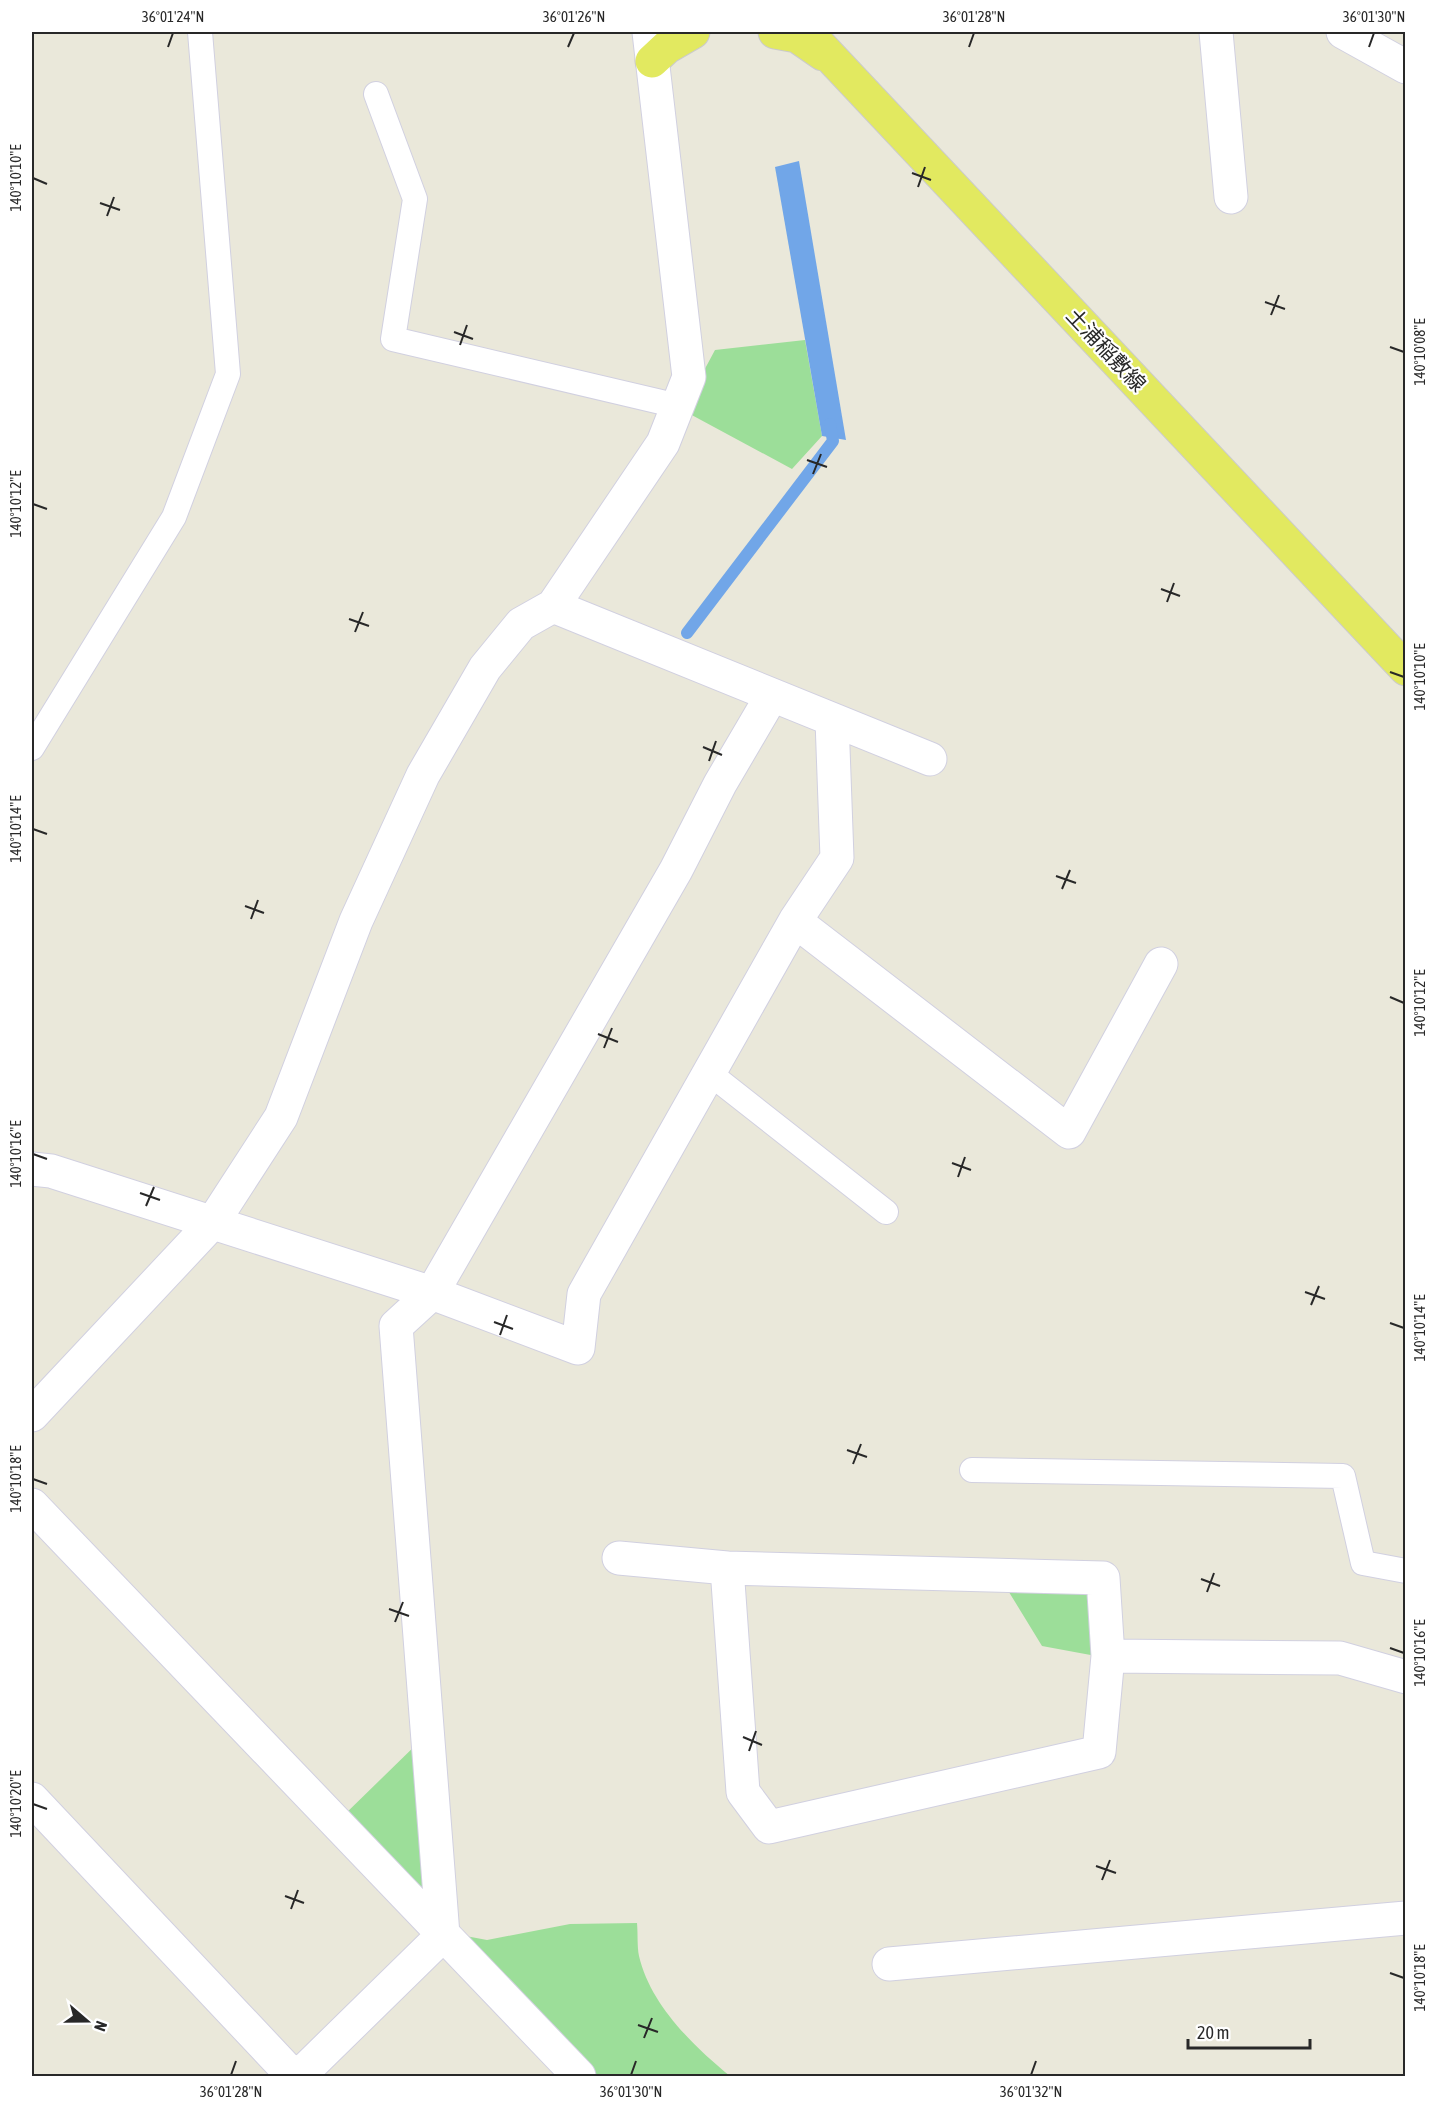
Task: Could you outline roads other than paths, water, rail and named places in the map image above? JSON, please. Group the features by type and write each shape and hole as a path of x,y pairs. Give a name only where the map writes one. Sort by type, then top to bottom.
{"main road":[{"path":"650,46 667,46 693,32"},
{"path":"775,32 797,36 837,64"},
{"name":"土浦稲敷線","path":"807,32 1406,669"}],"street":[{"path":"1216,32 1231,197"},
{"path":"1343,32 1406,67"},
{"path":"32,1415 213,1222 281,1117 356,921 423,775 485,668 521,624 553,606 663,443 689,377 650,46"},
{"path":"553,606 771,697 930,759"},
{"path":"443,1935 396,1326 432,1293 676,870 720,784 771,697"},
{"path":"32,1169 51,1171 432,1293 578,1348 584,1294 795,921 837,858 832,720"},
{"path":"795,921 1069,1132 1161,964"},
{"path":"32,1505 579,2076"},
{"path":"620,1558 728,1568 1103,1578 1108,1656 1099,1752 769,1827 743,1792 728,1568"},
{"path":"1108,1656 1340,1658 1406,1677"},
{"path":"32,1799 293,2076"},
{"path":"889,1964 1406,1918"},
{"path":"299,2076 443,1935"}],"lane":[{"path":"32,748 174,517 228,374 200,32"},
{"path":"376,94 415,199 393,339 678,406"},
{"path":"708,1072 886,1212"},
{"path":"972,1470 1343,1476 1363,1563 1406,1571"}],"water":[{"path":"799,161 846,440 822,436 775,167"}],"waterway":[{"path":"687,633 833,441 830,424"}]}
